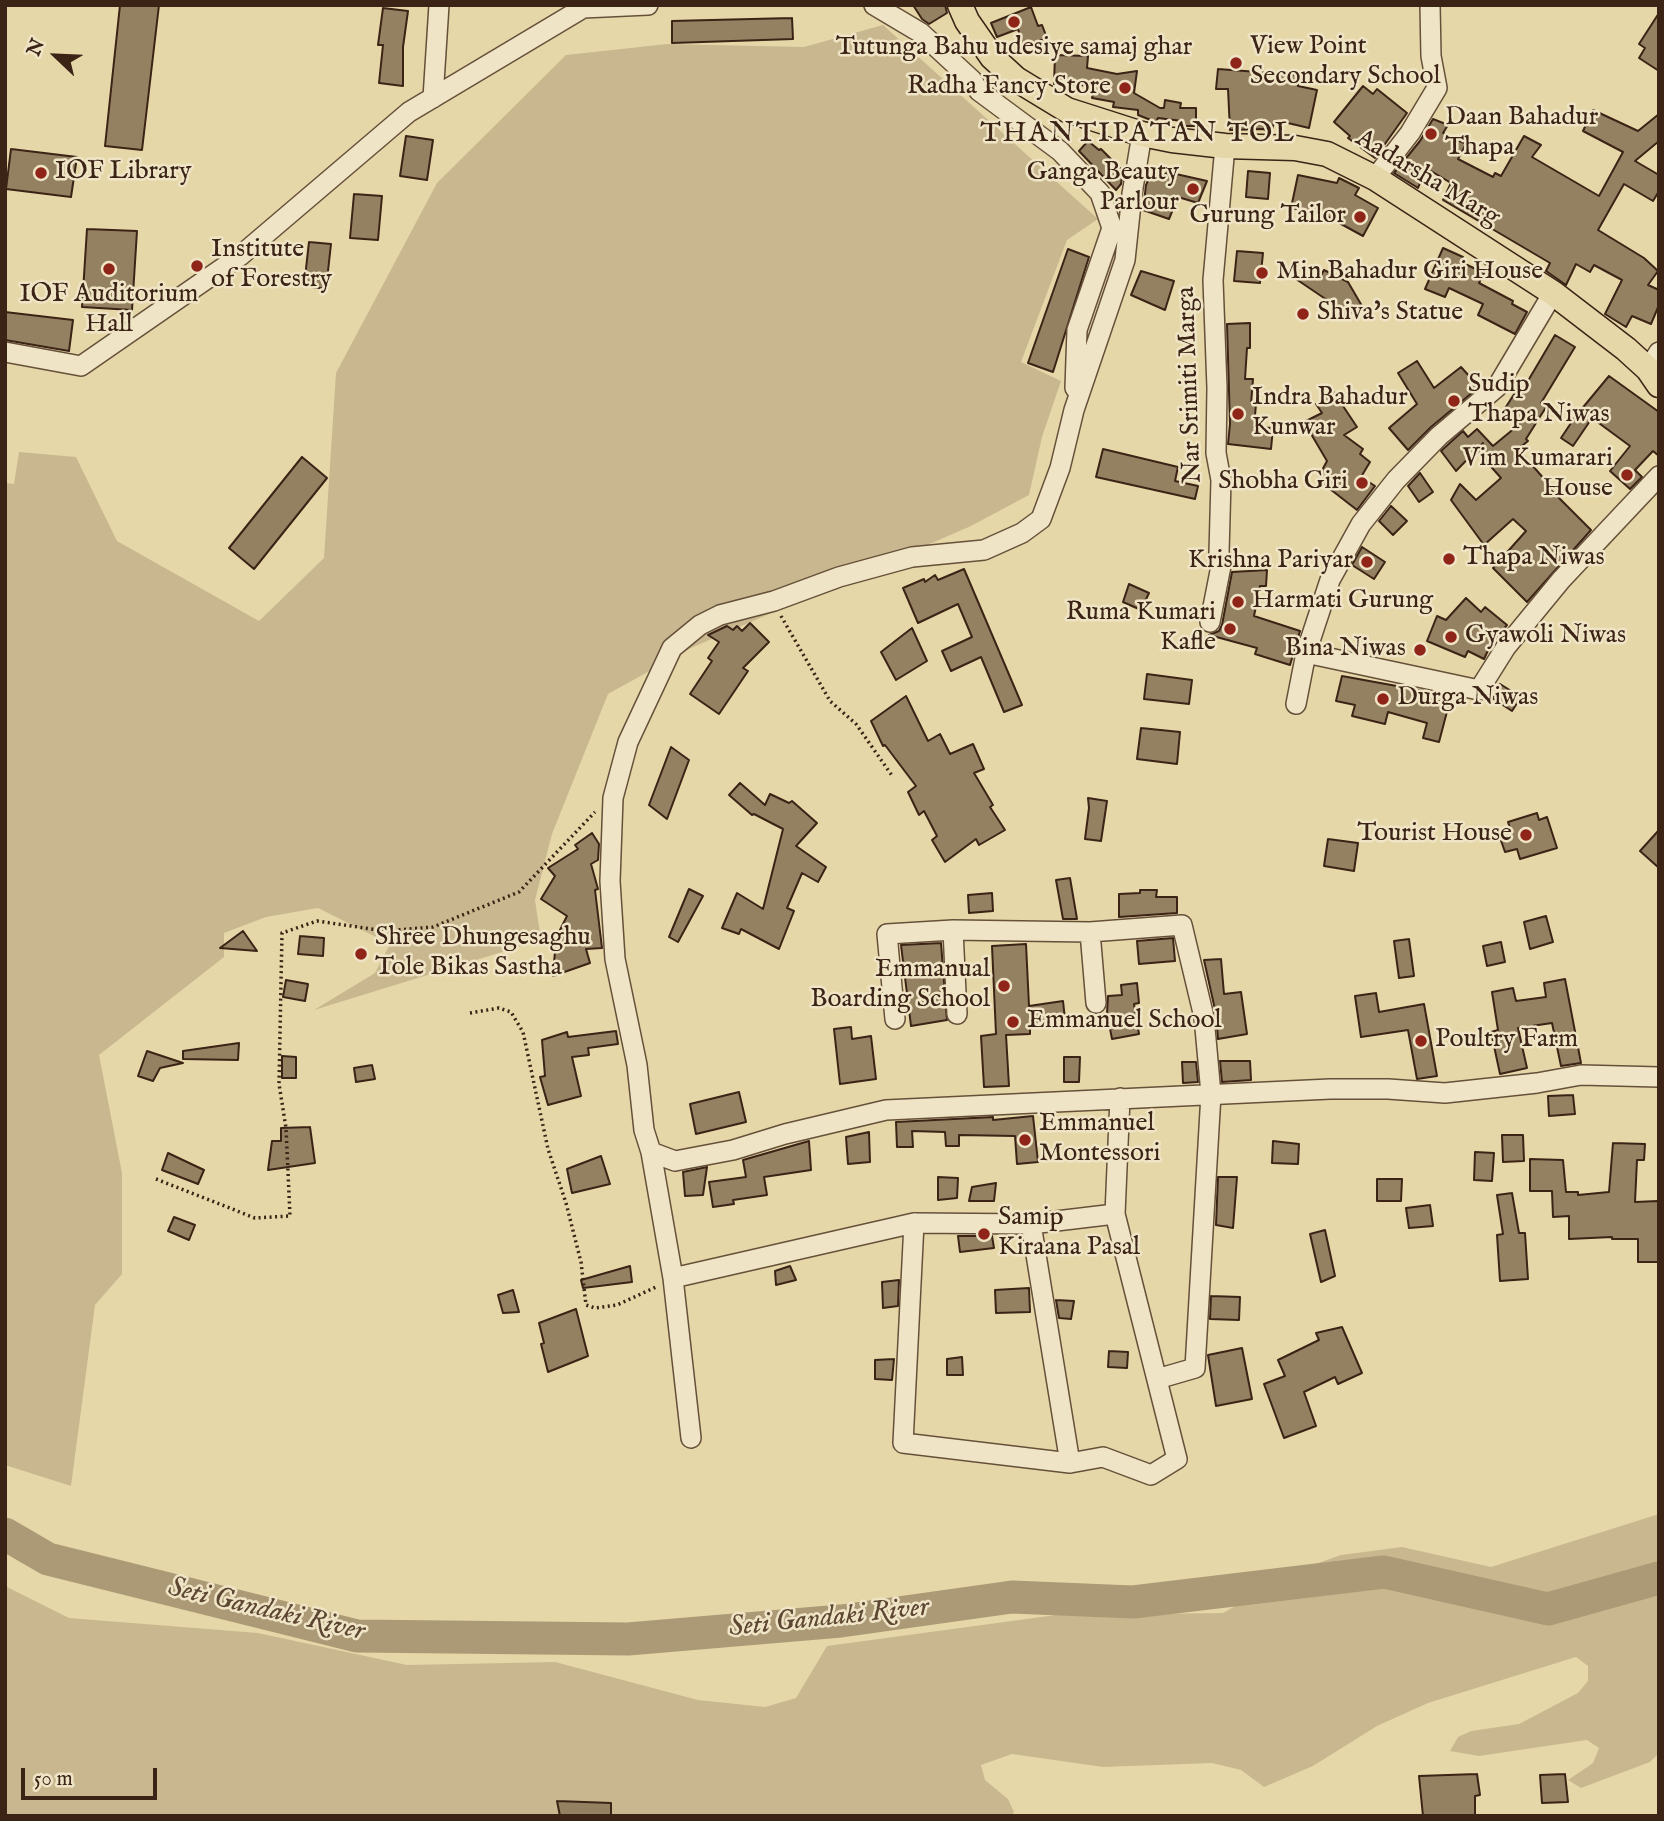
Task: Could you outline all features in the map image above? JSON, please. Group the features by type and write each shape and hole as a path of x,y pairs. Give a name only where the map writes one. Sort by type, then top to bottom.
{"main road":[{"name":"Aadarsha Marg","path":"960,5 967,22 992,57 1016,79 1067,110 1142,134 1225,146 1295,148 1327,154 1374,178 1553,293 1655,369"}],"street":[{"path":"433,98 439,5"},
{"path":"5,352 81,366 240,256 410,112 583,8 648,5"},
{"path":"874,5 921,33 972,80 979,90 1060,151 1100,192 1112,228 1077,330 1074,410"},
{"path":"1374,178 1410,133 1437,88 1431,56 1430,5"},
{"path":"691,1438 673,1278 644,1130 637,1065 615,958 610,881 613,798 628,742 672,648 700,625 720,615 774,601 839,577 900,560 984,550 1022,533 1041,519 1060,468 1074,410 1125,260 1142,134"},
{"name":"Nar Srimiti Marga","path":"1210,622 1221,566 1219,553 1222,480 1216,453 1217,388 1213,280 1225,146"},
{"path":"1296,704 1306,653 1330,580 1361,524 1396,480 1438,436 1497,387 1553,293"},
{"path":"1306,653 1479,690 1506,647 1560,580 1659,476"},
{"path":"895,1019 887,934 953,930 1090,932 1182,925 1204,1017 1211,1094 1195,1368 1157,1380"},
{"path":"953,930 957,1014"},
{"path":"1090,932 1096,1003"},
{"path":"650,1152 675,1161 733,1150 785,1134 886,1110 1330,1089 1445,1093 1537,1083 1581,1075 1659,1077"},
{"path":"914,1223 904,1443 1070,1463 1103,1457 1151,1475 1177,1459 1115,1214 1121,1098"},
{"path":"673,1278 914,1223 1031,1224 1115,1214"},
{"path":"1031,1224 1070,1463"}],"path":[{"path":"774,601 830,701 856,724 893,777"},
{"path":"156,1179 255,1218 290,1216 286,1128 279,1084 282,933 317,921 385,931 433,927 507,897 519,892 602,804 613,798"},
{"path":"470,1013 499,1008 511,1012 523,1032 548,1149 566,1203 581,1262 586,1305 596,1308 617,1305 673,1278"}],"shaded area":[{"path":"883,25 1098,219 1067,240 1021,362 1061,381 1042,437 1029,495 971,526 691,648 608,694 552,834 535,900 541,940 314,1010 375,973 390,944 318,908 266,917 224,933 224,957 99,1055 122,1173 122,1274 95,1305 71,1486 5,1465 5,483 14,484 19,452 76,457 117,541 259,621 324,558 336,373 437,183 566,55 667,44 804,47"},
{"path":"1659,1514 1659,1753 1650,1762 1581,1788 1568,1780 1593,1763 1599,1748 1587,1740 1479,1756 1450,1751 1458,1737 1471,1731 1519,1724 1578,1693 1588,1681 1588,1666 1576,1657 1428,1703 1377,1726 1313,1766 1264,1787 1241,1770 1212,1763 1103,1767 1012,1754 981,1765 985,1780 1008,1799 1014,1812 1011,1816 5,1816 5,1586 69,1618 258,1633 407,1665 555,1662 698,1700 765,1707 796,1698 827,1646 1056,1615 1223,1613 1298,1570 1341,1555 1402,1547 1491,1567"}],"building":[{"path":"120,5 159,5 142,150 105,146"},
{"path":"913,5 945,5 947,13 929,24 922,19"},
{"name":"Tutunga Bahu udesiye samaj ghar","path":"1031,7 1038,26 1042,25 1047,38 1023,47 1018,29 997,37 991,23"},
{"path":"383,8 408,11 403,47 403,86 379,83 383,45 378,45"},
{"path":"1659,13 1659,71 1639,58 1645,48 1639,44"},
{"path":"792,18 793,39 672,43 672,21"},
{"path":"1055,55 1088,56 1087,68 1117,74 1137,71 1134,93 1160,108 1164,108 1165,100 1181,103 1180,108 1196,108 1196,126 1182,126 1182,121 1158,118 1156,122 1138,115 1138,110 1113,107 1114,102 1092,98 1095,86 1054,84"},
{"path":"1218,69 1298,75 1298,86 1317,90 1309,128 1275,120 1271,132 1263,129 1230,130 1228,89 1216,89"},
{"path":"1363,86 1373,94 1377,89 1407,113 1375,158 1348,138 1350,136 1334,122"},
{"path":"1593,110 1638,131 1659,114 1659,141 1635,161 1659,175 1659,191 1653,201 1624,184 1598,230 1644,258 1658,271 1648,285 1659,290 1659,305 1651,324 1632,316 1626,327 1605,314 1622,280 1594,265 1590,272 1576,264 1566,285 1546,271 1550,263 1443,200 1451,183 1426,168 1418,188 1394,173 1420,141 1433,119 1448,125 1443,133 1466,144 1458,159 1493,177 1495,173 1501,176 1524,136 1541,145 1532,157 1599,196 1623,152 1583,131"},
{"path":"406,136 433,140 427,180 400,176"},
{"path":"1088,141 1101,149 1123,171 1121,184 1116,190 1079,151"},
{"name":"IOF Library","path":"11,149 77,157 71,197 6,189"},
{"path":"1153,170 1165,175 1167,172 1207,181 1198,203 1178,197 1169,219 1143,210 1146,185"},
{"path":"1248,171 1270,173 1268,199 1246,197"},
{"path":"1298,175 1337,183 1339,178 1359,188 1355,195 1378,208 1363,236 1321,213 1291,208"},
{"path":"354,194 382,196 378,240 350,238"},
{"name":"IOF Auditorium Hall","path":"87,229 137,231 132,310 82,307"},
{"path":"309,242 331,244 326,289 304,286"},
{"path":"1443,248 1463,257 1461,262 1484,273 1479,283 1513,301 1512,304 1527,312 1515,334 1478,315 1483,304 1449,288 1445,297 1425,289"},
{"path":"1068,249 1089,257 1053,372 1028,363"},
{"path":"1237,251 1263,253 1260,283 1234,281"},
{"path":"1324,270 1348,282 1362,306 1340,319 1330,302 1293,277 1320,277"},
{"path":"1141,271 1174,281 1165,310 1131,295"},
{"path":"5,312 73,320 69,351 5,340"},
{"path":"1250,323 1250,348 1247,348 1245,379 1253,379 1251,404 1256,404 1254,427 1273,428 1271,449 1228,444 1230,424 1227,324"},
{"path":"1555,335 1575,347 1541,403 1548,404 1526,439 1528,441 1518,449 1552,488 1550,489 1591,530 1527,602 1493,568 1526,531 1513,519 1484,545 1451,500 1460,484 1476,500 1501,478 1478,452 1483,443 1456,471 1441,451 1463,431 1468,437 1477,429 1493,446 1522,422 1504,410 1518,388 1522,391"},
{"path":"1417,361 1434,388 1461,367 1479,387 1408,450 1389,428 1417,404 1398,373"},
{"path":"1609,376 1659,412 1659,456 1653,451 1635,470 1642,477 1630,489 1610,471 1630,446 1592,418 1573,446 1561,438"},
{"path":"1333,391 1357,427 1344,435 1363,449 1360,454 1370,462 1361,477 1375,486 1357,510 1321,482 1323,477 1319,476 1327,461 1304,422 1322,413 1316,404"},
{"path":"1103,449 1178,467 1175,481 1198,486 1195,499 1096,477"},
{"path":"302,457 327,478 254,569 229,548"},
{"path":"1420,473 1433,492 1419,502 1408,486"},
{"path":"1391,506 1407,521 1393,535 1379,521"},
{"name":"Krishna Pariyar","path":"1362,547 1385,562 1374,579 1352,565"},
{"path":"964,569 1022,705 1004,712 981,657 951,671 942,651 972,637 958,604 918,623 903,588 924,579 925,582 935,575 938,580"},
{"path":"1267,570 1266,586 1260,586 1254,616 1300,631 1290,665 1255,654 1257,648 1209,635 1219,631 1222,625 1232,572"},
{"path":"1129,584 1149,593 1141,610 1123,602"},
{"path":"1466,598 1481,612 1485,607 1507,625 1491,644 1484,659 1468,651 1465,657 1427,641 1437,616 1446,620"},
{"path":"750,623 769,642 743,668 748,671 719,714 690,694 712,661 708,658 719,642 708,635 727,626 733,630 737,626 742,631"},
{"path":"912,628 927,661 896,680 881,652"},
{"path":"1147,674 1192,680 1189,704 1144,699"},
{"path":"1342,676 1424,691 1423,697 1449,704 1439,742 1423,738 1427,723 1388,712 1385,724 1352,716 1355,705 1336,701"},
{"path":"1500,684 1521,697 1512,711 1492,698"},
{"path":"906,696 928,741 940,734 950,754 973,744 984,769 974,773 993,805 990,807 1005,830 979,845 976,839 945,862 932,840 937,836 924,811 919,815 908,792 916,786 885,745 883,746 871,721"},
{"path":"1141,728 1180,732 1177,764 1137,759"},
{"path":"671,747 689,760 667,819 649,805"},
{"path":"740,783 765,805 770,794 789,803 792,801 817,823 796,846 826,867 818,882 802,873 787,908 794,911 779,949 741,929 739,934 722,928 737,893 763,909 783,829 752,815 729,795"},
{"path":"1088,798 1107,801 1101,841 1085,839"},
{"name":"Tourist House","path":"1537,813 1539,820 1547,817 1557,848 1520,859 1517,849 1505,852 1498,832 1510,828 1508,822"},
{"path":"1659,830 1659,868 1640,851"},
{"path":"592,833 599,844 598,860 591,864 598,889 595,890 602,948 586,949 590,963 553,976 556,938 567,916 541,899 555,876 548,868 578,849 575,845"},
{"path":"1328,839 1358,843 1354,871 1324,866"},
{"path":"1070,878 1077,919 1063,919 1056,880"},
{"path":"689,889 703,896 678,942 669,937"},
{"path":"1140,890 1157,890 1156,897 1177,897 1177,913 1119,917 1119,894 1140,893"},
{"path":"992,893 993,911 969,913 968,895"},
{"path":"1546,916 1553,942 1530,949 1524,922"},
{"path":"243,931 257,951 220,948"},
{"path":"300,936 324,938 323,956 298,954"},
{"path":"1173,938 1175,961 1139,964 1137,941"},
{"path":"1409,939 1414,976 1399,978 1394,941"},
{"path":"1501,942 1505,962 1487,966 1483,946"},
{"path":"941,943 947,1020 911,1026 901,945"},
{"name":"Emmanuel School","path":"1026,944 1029,1006 1063,1001 1065,1019 1030,1023 1030,1034 1006,1035 1009,1086 984,1087 981,1036 996,1034 992,946"},
{"path":"1221,959 1224,994 1241,992 1247,1034 1218,1039 1216,1014 1204,960"},
{"path":"1565,979 1581,1063 1561,1066 1552,1023 1518,1028 1527,1068 1500,1074 1491,1032 1498,1030 1492,992 1513,988 1516,1001 1546,997 1544,983"},
{"path":"286,980 308,984 305,1001 283,997"},
{"path":"1137,983 1139,1003 1134,1004 1139,1034 1112,1039 1107,1013 1108,996 1122,995 1121,985"},
{"path":"1376,993 1379,1012 1424,1004 1437,1076 1417,1079 1408,1030 1361,1037 1355,996"},
{"path":"851,1027 852,1039 871,1036 876,1079 840,1084 834,1029"},
{"path":"616,1031 618,1044 588,1048 589,1055 572,1057 581,1096 548,1105 540,1077 545,1076 542,1040 567,1032 568,1037"},
{"path":"239,1043 238,1060 183,1059 183,1051"},
{"path":"147,1051 183,1063 160,1068 153,1081 138,1076"},
{"path":"282,1056 296,1057 296,1078 282,1078"},
{"path":"1064,1057 1080,1057 1079,1082 1064,1082"},
{"path":"1220,1061 1250,1061 1251,1080 1222,1082"},
{"path":"1182,1062 1196,1062 1198,1082 1183,1083"},
{"path":"372,1065 375,1079 356,1082 354,1068"},
{"path":"739,1092 746,1122 696,1134 690,1104"},
{"path":"1573,1095 1575,1114 1549,1116 1548,1096"},
{"path":"1033,1116 1038,1162 1017,1164 1015,1136 959,1135 959,1146 946,1146 945,1132 912,1131 913,1147 897,1147 896,1122 993,1117 993,1120"},
{"path":"310,1127 315,1163 268,1170 272,1141 281,1141 281,1128"},
{"path":"869,1132 870,1162 848,1164 846,1137"},
{"path":"1502,1135 1523,1135 1524,1161 1503,1162"},
{"path":"809,1141 811,1170 764,1177 767,1195 733,1200 734,1204 713,1207 709,1182 746,1177 743,1160"},
{"path":"1273,1141 1299,1144 1298,1164 1272,1163"},
{"path":"1613,1143 1645,1144 1644,1160 1637,1160 1635,1202 1658,1201 1659,1262 1638,1262 1638,1239 1569,1239 1569,1216 1553,1217 1552,1191 1530,1191 1530,1159 1563,1160 1566,1192 1578,1192 1578,1195 1609,1192"},
{"path":"1475,1152 1494,1153 1492,1181 1474,1180"},
{"path":"168,1153 204,1170 198,1184 162,1170"},
{"path":"601,1156 610,1184 572,1193 567,1169"},
{"path":"707,1167 703,1195 685,1196 683,1172"},
{"path":"938,1177 958,1178 957,1198 938,1200"},
{"path":"1218,1177 1237,1177 1233,1228 1216,1225"},
{"path":"1377,1179 1402,1179 1401,1201 1377,1201"},
{"path":"996,1183 994,1201 969,1201 972,1187"},
{"path":"1512,1193 1519,1233 1525,1233 1528,1279 1500,1281 1497,1235 1503,1234 1497,1195"},
{"path":"1430,1205 1433,1226 1409,1228 1406,1208"},
{"path":"174,1217 195,1225 189,1240 168,1231"},
{"path":"1325,1230 1335,1276 1321,1282 1310,1234"},
{"path":"958,1236 992,1236 994,1248 960,1252"},
{"path":"630,1266 632,1282 583,1288 581,1280"},
{"path":"790,1266 796,1280 776,1285 775,1271"},
{"path":"899,1280 898,1306 883,1308 882,1282"},
{"path":"1029,1288 1030,1312 996,1313 995,1290"},
{"path":"513,1290 519,1312 503,1313 498,1295"},
{"path":"1211,1296 1240,1297 1239,1320 1210,1319"},
{"path":"1056,1300 1074,1301 1071,1319 1059,1318"},
{"path":"576,1309 588,1356 548,1372 539,1323"},
{"path":"1342,1327 1362,1373 1338,1384 1335,1377 1304,1392 1316,1426 1284,1438 1264,1384 1285,1376 1278,1360 1319,1340 1316,1333"},
{"path":"1242,1348 1252,1399 1216,1406 1208,1355"},
{"path":"1109,1351 1128,1352 1127,1368 1108,1367"},
{"path":"962,1357 963,1375 947,1375 947,1359"},
{"path":"894,1359 892,1380 875,1379 875,1360"},
{"path":"1477,1774 1480,1795 1475,1796 1475,1816 1423,1816 1419,1776"},
{"path":"1565,1774 1568,1802 1542,1803 1540,1775"},
{"path":"557,1801 611,1803 611,1816 560,1816"}],"waterway":[{"name":"Seti Gandaki River","path":"5,1534 48,1559 357,1636 628,1639 841,1621 1012,1597 1133,1602 1384,1572 1548,1609 1659,1578"}],"place":[{"name":"Tutunga Bahu udesiye samaj ghar","path":"1014,22"},
{"name":"View Point Secondary School","path":"1236,63"},
{"name":"Radha Fancy Store","path":"1125,88"},
{"name":"Daan Bahadur Thapa","path":"1431,134"},
{"name":"IOF Library","path":"41,173"},
{"name":"Ganga Beauty Parlour","path":"1193,189"},
{"name":"Gurung Tailor","path":"1360,217"},
{"name":"Institute of Forestry","path":"197,266"},
{"name":"IOF Auditorium Hall","path":"109,269"},
{"name":"Min Bahadur Giri House","path":"1262,273"},
{"name":"Shiva's Statue","path":"1303,314"},
{"name":"Sudip Thapa Niwas","path":"1454,401"},
{"name":"Indra Bahadur Kunwar","path":"1238,414"},
{"name":"Vim Kumarari House","path":"1627,475"},
{"name":"Shobha Giri","path":"1362,483"},
{"name":"Thapa Niwas","path":"1449,559"},
{"name":"Krishna Pariyar","path":"1367,562"},
{"name":"Harmati Gurung","path":"1238,602"},
{"name":"Ruma Kumari Kafle","path":"1230,629"},
{"name":"Gyawoli Niwas","path":"1451,637"},
{"name":"Bina Niwas","path":"1420,650"},
{"name":"Durga Niwas","path":"1383,699"},
{"name":"Tourist House","path":"1526,835"},
{"name":"Shree Dhungesaghu Tole Bikas Sastha","path":"361,954"},
{"name":"Emmanual Boarding School","path":"1004,986"},
{"name":"Emmanuel School","path":"1013,1022"},
{"name":"Poultry Farm","path":"1421,1041"},
{"name":"Emmanuel Montessori","path":"1025,1140"},
{"name":"Samip Kiraana Pasal","path":"984,1234"}],"district":[{"name":"THANTIPATAN TOL","path":"1138,135"}]}
